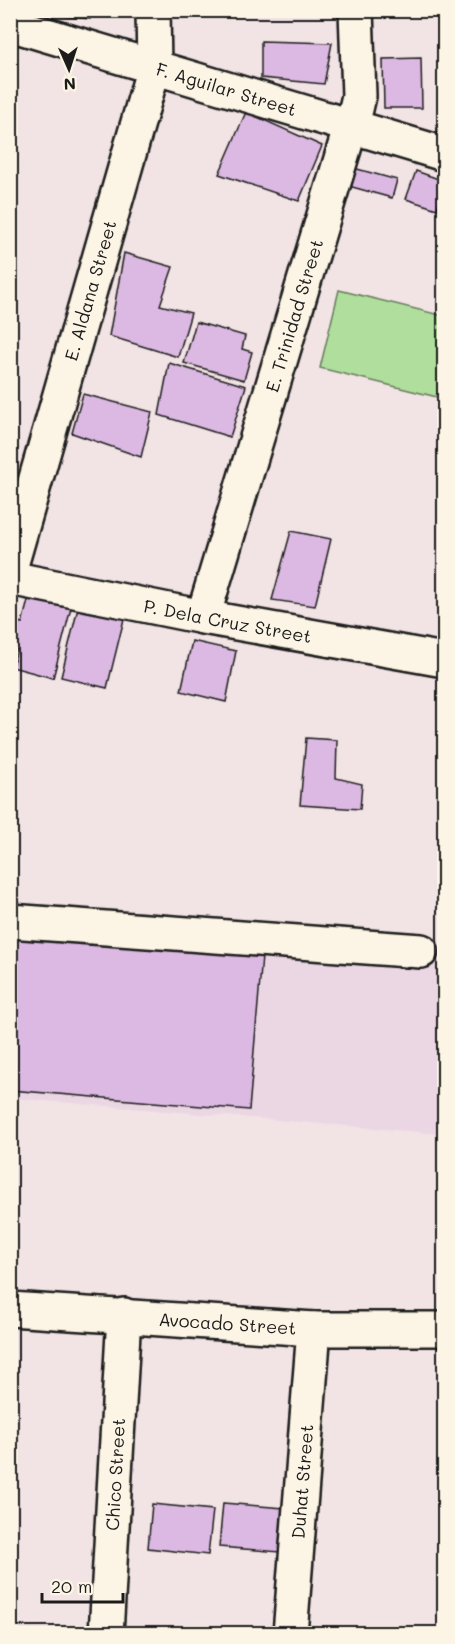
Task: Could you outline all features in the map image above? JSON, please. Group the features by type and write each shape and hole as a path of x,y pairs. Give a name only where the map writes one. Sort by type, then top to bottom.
{"street":[{"name":"E. Aldana Street","path":"10,569 154,67 153,10"},
{"name":"E. Trinidad Street","path":"203,617 351,126 358,96 356,10"},
{"name":"F. Aguilar Street","path":"10,24 444,154"},
{"name":"P. Dela Cruz Street","path":"10,578 203,617 444,660"},
{"path":"10,921 421,951"},
{"name":"Avocado Street","path":"10,1309 314,1329 444,1329"},
{"name":"Chico Street","path":"106,1634 124,1315"},
{"name":"Duhat Street","path":"290,1634 314,1329"}],"shaded area":[{"path":"10,930 444,960 444,1134 11,1098"}],"green space":[{"path":"339,290 444,316 444,382 441,398 320,368"}],"building":[{"path":"42,10 90,10 90,19 42,14"},
{"path":"261,41 332,43 324,84 261,78"},
{"path":"421,58 422,108 384,108 383,59"},
{"path":"246,112 322,146 299,201 219,174"},
{"path":"350,167 397,180 392,198 345,185"},
{"path":"416,171 444,181 437,209 406,199"},
{"path":"124,253 173,267 160,305 191,313 178,357 109,336"},
{"path":"196,322 245,336 242,349 252,352 244,380 184,363"},
{"path":"169,363 246,386 230,437 159,415"},
{"path":"83,394 152,412 141,457 72,433"},
{"path":"291,531 331,539 315,606 272,600"},
{"path":"29,597 71,608 53,678 12,667 17,650 10,648 10,634 14,621 22,623"},
{"path":"79,604 125,615 107,688 61,677"},
{"path":"192,641 236,651 226,702 181,691"},
{"path":"306,738 337,740 336,778 362,784 360,809 300,805"},
{"path":"10,935 262,956 249,1110 10,1090"},
{"path":"223,1503 284,1508 280,1552 219,1547"},
{"path":"152,1504 213,1510 208,1555 148,1548"}]}
